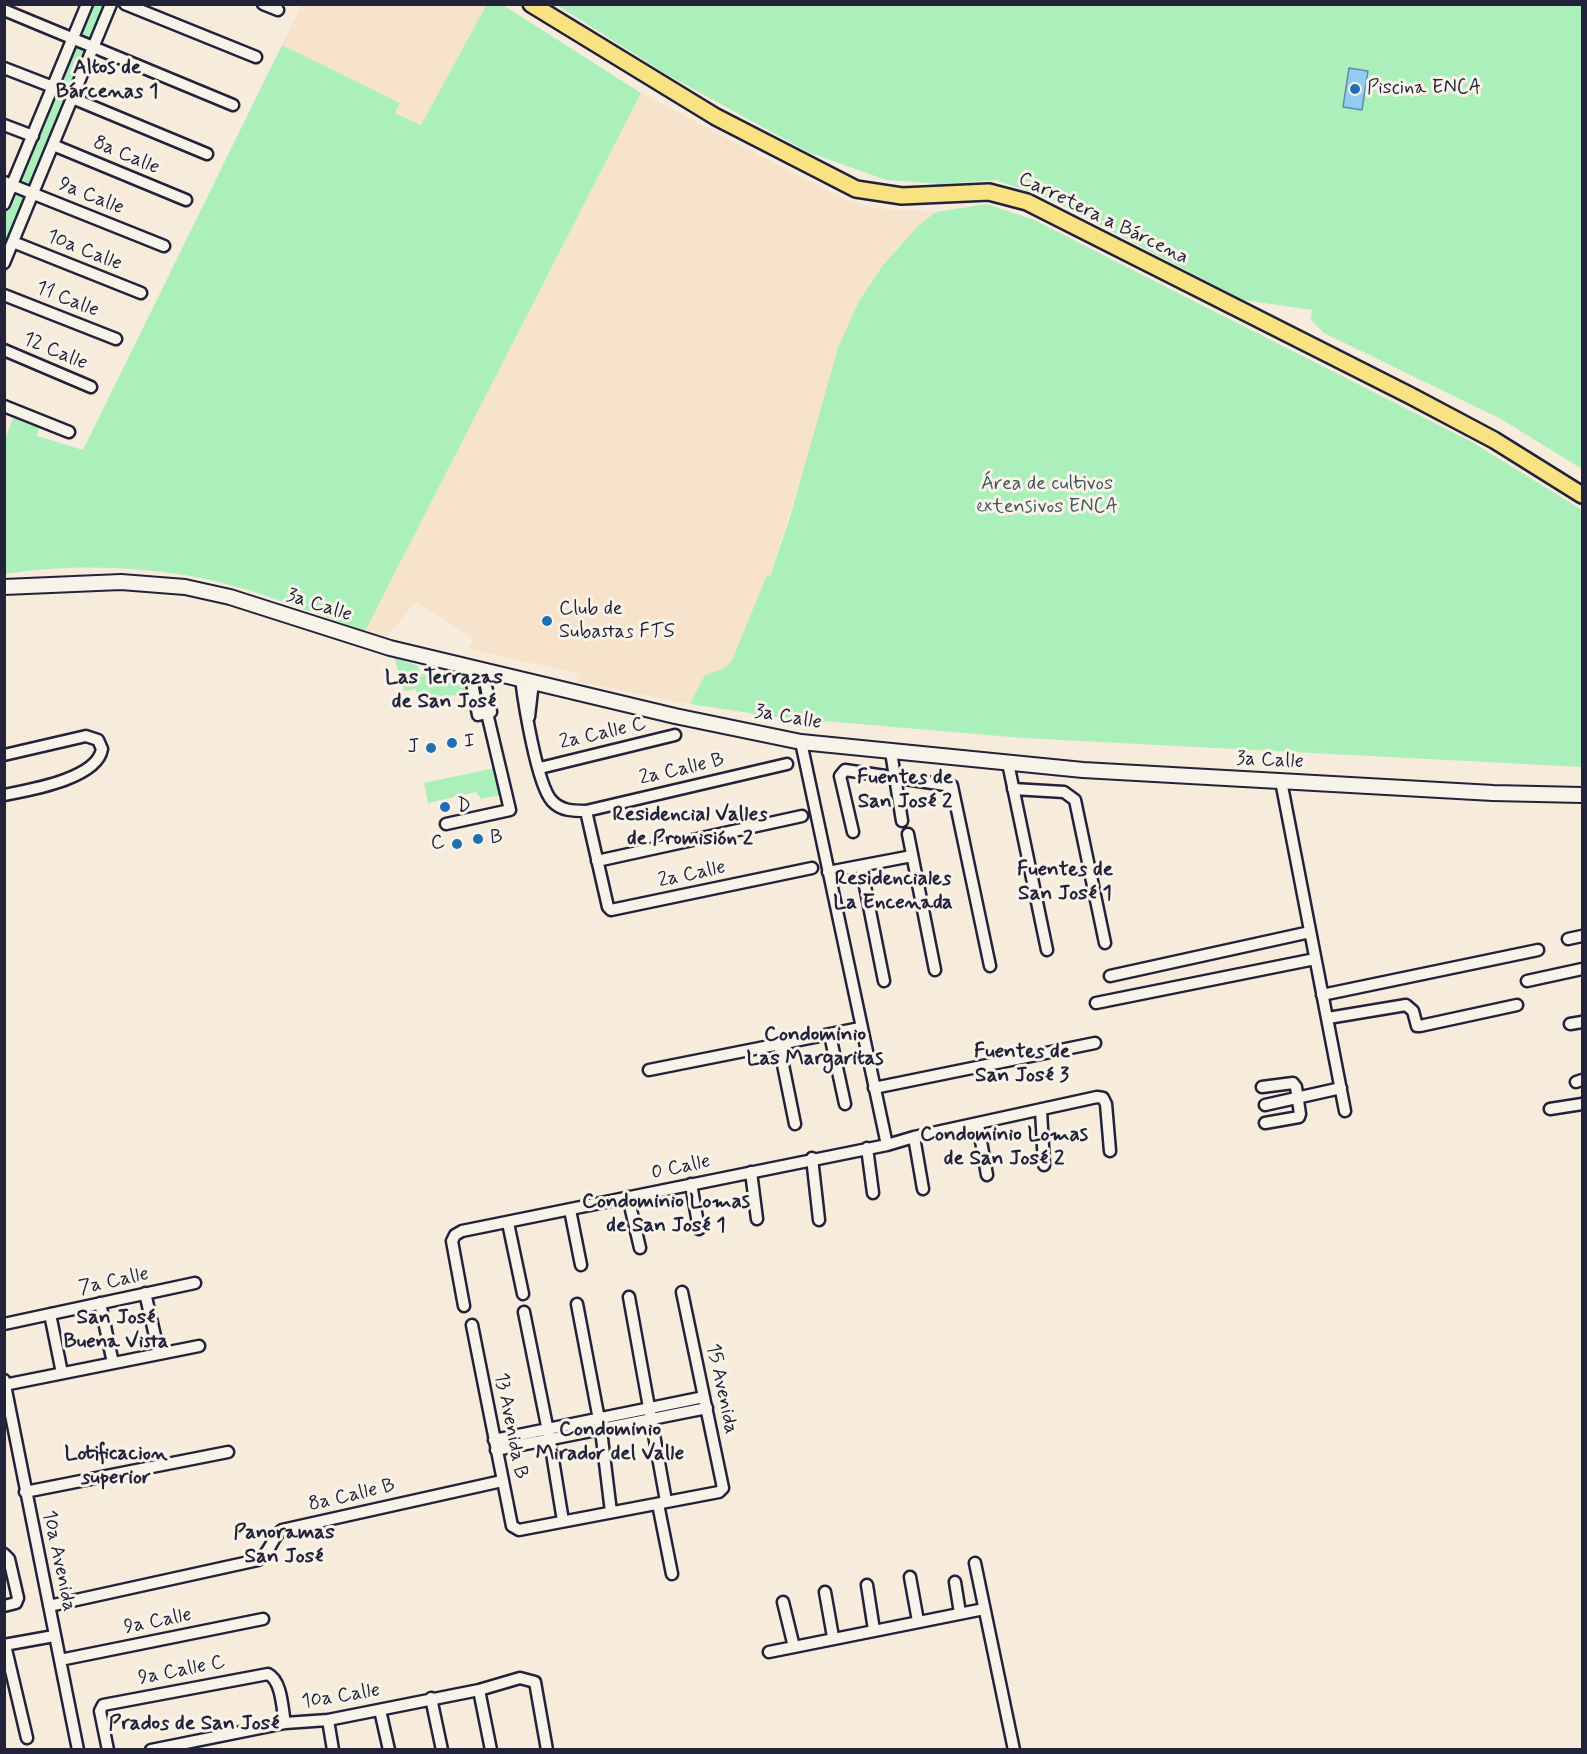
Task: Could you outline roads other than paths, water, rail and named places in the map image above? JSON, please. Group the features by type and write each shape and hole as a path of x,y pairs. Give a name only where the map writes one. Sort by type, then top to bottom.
{"main road":[{"name":"Carretera a Bárcena","path":"531,4 716,117 856,189 902,196 989,192 1027,202 1411,396 1494,440 1582,495"},
{"name":"3a Calle","path":"4,587 102,582 153,583 185,587 230,597 390,648 801,742 891,753 1008,763 1512,794 1582,795"}],"street":[{"path":"4,204 9,184 33,136 87,4"},
{"path":"4,263 111,4"},
{"path":"125,4 256,57"},
{"path":"263,4 278,10"},
{"path":"4,10 233,105"},
{"path":"4,68 53,87"},
{"path":"72,98 207,154"},
{"path":"4,125 33,136"},
{"name":"8a Calle","path":"53,145 186,200"},
{"name":"9a Calle","path":"9,184 164,246"},
{"name":"10a Calle","path":"13,242 141,293"},
{"name":"11 Calle","path":"4,295 116,339"},
{"name":"12 Calle","path":"4,350 91,387"},
{"path":"4,406 69,432"},
{"path":"446,824 510,810 476,669"},
{"path":"527,681 529,723 546,791 551,801 559,807 572,811 586,811 597,861 802,816"},
{"name":"2a Calle C","path":"540,768 675,735"},
{"path":"4,754 86,736 98,740 102,748 96,761 73,776 53,784 4,795"},
{"path":"801,742 860,1028 887,1145"},
{"path":"891,753 893,779 902,821"},
{"path":"1008,763 1047,950"},
{"name":"2a Calle B","path":"586,811 787,764"},
{"path":"853,832 840,776 845,770 893,779 952,786 990,966"},
{"path":"1281,781 1345,1112"},
{"path":"1013,789 1064,792 1075,800 1105,943"},
{"path":"908,834 935,970"},
{"path":"828,872 912,856"},
{"name":"2a Calle","path":"597,861 608,907 615,910 812,868"},
{"path":"861,866 884,981"},
{"path":"1110,976 1310,932"},
{"path":"1568,939 1582,936"},
{"path":"1322,995 1538,950"},
{"path":"1096,1003 1315,959"},
{"path":"1527,981 1582,969"},
{"path":"1328,1018 1406,1005 1413,1011 1417,1026 1420,1026 1517,1005"},
{"path":"1570,1024 1582,1022"},
{"path":"649,1070 779,1046 860,1028"},
{"path":"830,1035 844,1104"},
{"path":"874,1088 1095,1043"},
{"path":"779,1046 795,1124"},
{"path":"1262,1087 1293,1083 1298,1098 1299,1117 1265,1123"},
{"path":"1265,1105 1341,1088"},
{"name":"0 Calle","path":"464,1306 452,1241 455,1235 462,1231 812,1158 887,1145 1097,1097 1104,1098 1110,1151"},
{"path":"1550,1109 1582,1104"},
{"path":"1041,1110 1044,1165"},
{"path":"978,1124 987,1176"},
{"path":"914,1137 922,1188"},
{"path":"867,1148 873,1193"},
{"path":"812,1158 819,1220"},
{"path":"751,1172 757,1219"},
{"path":"691,1184 699,1229"},
{"path":"628,1197 640,1248"},
{"path":"570,1210 581,1265"},
{"path":"508,1222 523,1294"},
{"name":"7a Calle","path":"4,1324 195,1283"},
{"name":"15 Avenida","path":"662,1502 719,1492 723,1483 682,1292"},
{"path":"145,1293 159,1353"},
{"path":"629,1297 651,1414 672,1574"},
{"path":"100,1303 113,1363"},
{"path":"577,1304 599,1424 611,1512"},
{"path":"524,1312 550,1441 563,1521 662,1502"},
{"path":"50,1314 62,1373"},
{"name":"13 Avenida B","path":"472,1325 512,1526 519,1530 563,1521"},
{"path":"5,1383 199,1346"},
{"name":"10a Avenida","path":"5,1383 78,1749"},
{"path":"495,1445 546,1430 599,1424 706,1403"},
{"path":"495,1445 550,1441 599,1424"},
{"path":"4,1445 16,1442"},
{"path":"25,1492 228,1452"},
{"name":"8a Calle B","path":"49,1606 258,1560 267,1554 276,1534 282,1530 502,1481"},
{"path":"7,1556 18,1598 8,1606"},
{"path":"975,1563 1014,1749"},
{"path":"909,1577 918,1621"},
{"path":"955,1582 960,1613"},
{"path":"867,1585 874,1630"},
{"path":"825,1592 833,1637"},
{"path":"783,1602 794,1647"},
{"path":"769,1652 833,1637 984,1609"},
{"name":"9a Calle","path":"60,1660 263,1619"},
{"path":"27,1738 5,1645 54,1636"},
{"name":"9a Calle C","path":"108,1749 99,1707 103,1705 268,1674 274,1677 278,1684 285,1723"},
{"name":"10a Calle","path":"151,1749 285,1723 328,1720 380,1710 479,1690 520,1678 535,1682 547,1749"},
{"path":"479,1690 491,1749"},
{"path":"431,1698 441,1749"},
{"path":"380,1710 389,1749"},
{"path":"328,1720 333,1749"}],"water":[{"name":"Piscina ENCA","path":"1349,68 1368,71 1362,110 1343,107"}],"place":[{"name":"Piscina ENCA","path":"1355,89"},
{"name":"Club de Subastas FTS","path":"547,621"},
{"name":"I","path":"452,743"},
{"name":"J","path":"431,748"},
{"name":"D","path":"445,807"},
{"name":"B","path":"478,839"},
{"name":"C","path":"457,844"}],"district":[{"name":"Altos de Bárcenas 1","path":"107,81"},
{"name":"Las Terrazas de San José","path":"444,691"},
{"name":"Fuentes de San José 2","path":"905,791"},
{"name":"Residencial Valles de Promisión 2","path":"690,828"},
{"name":"Fuentes de San José 1","path":"1065,883"},
{"name":"Residenciales La Encenada","path":"893,892"},
{"name":"Condominio Las Margaritas","path":"815,1048"},
{"name":"Fuentes de San José 3","path":"1022,1065"},
{"name":"Condominio Lomas de San José 2","path":"1004,1148"},
{"name":"Condominio Lomas de San José 1","path":"666,1215"},
{"name":"San José Buena Vista","path":"116,1331"},
{"name":"Condominio Mirador del Valle","path":"610,1443"},
{"name":"Lotificacion superior","path":"116,1467"},
{"name":"Panoramas San José","path":"284,1546"},
{"name":"Prados de San José","path":"194,1725"}],"park label":[{"name":"Área de cultivos extensivos ENCA","path":"1047,496"}]}
